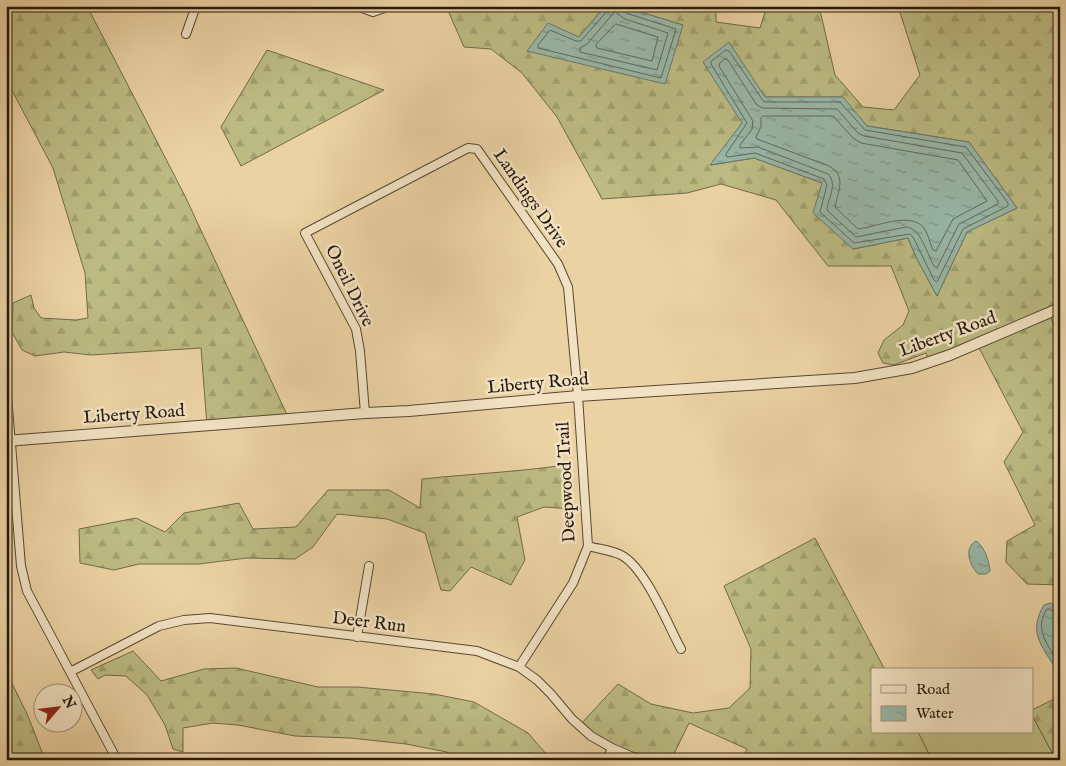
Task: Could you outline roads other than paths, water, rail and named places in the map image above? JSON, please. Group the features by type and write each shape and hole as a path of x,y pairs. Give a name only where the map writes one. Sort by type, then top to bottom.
{"street":[{"path":"186,34 196,6"},
{"path":"357,6 373,12 390,6"},
{"name":"Landings Drive","path":"306,233 468,148 477,149 558,264 564,276 568,287 578,396"},
{"name":"Oneil Drive","path":"306,233 356,329 360,351 365,413"},
{"name":"Liberty Road","path":"9,441 409,411 578,396 854,378 912,368 950,355 1060,308"},
{"path":"6,383 9,441 21,566 27,591 117,760"},
{"name":"Deepwood Trail","path":"519,667 573,583 588,546 578,396"},
{"path":"588,546 621,555 633,564 642,575 681,649"},
{"path":"357,637 370,566"},
{"name":"Deer Run","path":"70,672 159,626 184,620 210,618 477,651 519,667 537,680 572,719 591,736 612,748 640,760"},
{"path":"607,760 612,748"}],"water":[{"path":"605,6 620,6 683,25 665,84 527,51 548,23 579,37"},
{"path":"729,42 765,97 843,97 867,126 969,142 1017,208 967,232 937,296 908,238 853,249 813,213 822,183 754,158 710,165 742,123 703,62"},
{"path":"976,541 984,550 988,559 990,571 986,574 978,574 970,562 970,548"},
{"path":"1051,603 1057,607 1060,613 1060,675 1044,650 1037,633 1039,615 1044,605"}]}
